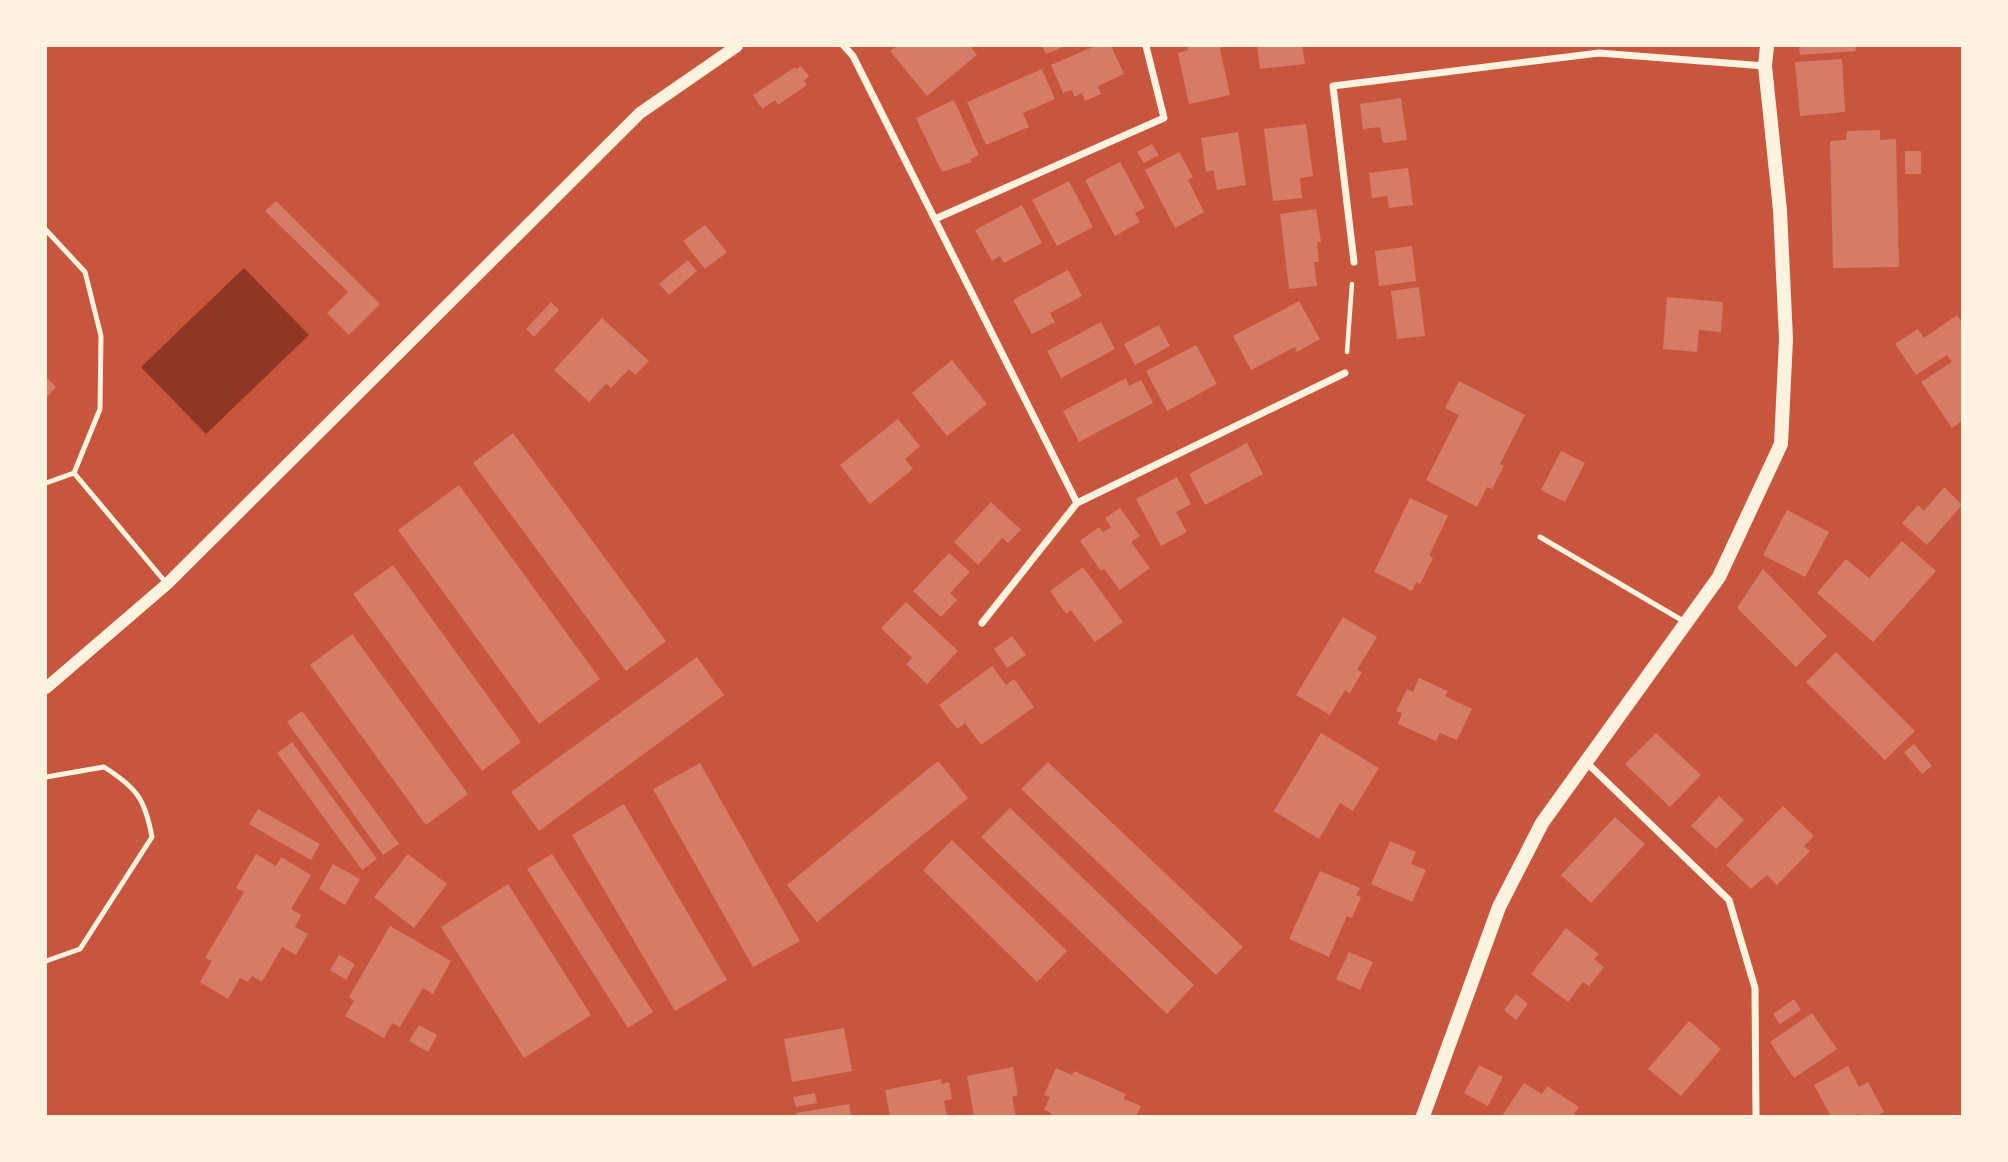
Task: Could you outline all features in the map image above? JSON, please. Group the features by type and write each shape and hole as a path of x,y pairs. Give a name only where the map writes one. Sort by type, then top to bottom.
{"main road":[{"path":"1423,1116 1499,906 1542,823 1720,577 1781,444 1786,339 1780,210 1765,66 1767,46"}],"street":[{"path":"47,683 167,584 640,113 737,46"},
{"path":"844,46 853,56 1077,503"},
{"path":"936,219 1164,118 1146,46"},
{"path":"1354,262 1333,86 1599,53 1765,66"},
{"path":"982,623 1077,503 1345,373"},
{"path":"1586,761 1729,900 1755,988 1756,1116"}],"lane":[{"path":"46,230 85,272 101,336 100,409 74,473 46,483"},
{"path":"74,473 167,584"},
{"path":"1540,537 1688,624"},
{"path":"46,777 104,767 128,783 148,812 152,837 80,949 46,961"}],"path":[{"path":"1345,373 1354,262"}],"shaded area":[{"path":"244,268 309,335 206,434 141,367"}],"building":[{"path":"897,46 970,46 977,55 927,96 890,51"},
{"path":"1042,46 1065,46 1046,54"},
{"path":"1095,46 1111,46 1124,74 1098,86 1101,94 1085,101 1082,93 1074,97 1072,90 1063,93 1051,65"},
{"path":"1187,46 1222,46 1220,49 1230,95 1189,104 1178,53 1188,50"},
{"path":"1257,46 1302,46 1305,64 1260,69"},
{"path":"1799,46 1855,46 1856,51 1800,55"},
{"path":"1842,59 1845,112 1800,116 1795,62"},
{"path":"801,66 809,76 804,81 807,85 778,105 775,100 762,109 753,95 795,67 796,69"},
{"path":"1042,69 1055,99 1023,113 1029,127 986,145 967,102"},
{"path":"1401,98 1407,140 1383,143 1380,127 1363,129 1360,104"},
{"path":"954,100 979,155 971,159 972,162 942,172 916,118"},
{"path":"1306,124 1313,176 1300,178 1302,198 1273,201 1264,129"},
{"path":"1880,130 1880,140 1896,139 1899,267 1833,268 1830,141 1846,140 1847,131"},
{"path":"1238,132 1246,185 1217,190 1213,170 1206,172 1201,138"},
{"path":"1152,144 1159,155 1144,163 1137,152"},
{"path":"1905,151 1921,151 1921,174 1905,174"},
{"path":"1179,152 1193,177 1188,180 1204,212 1175,228 1145,170"},
{"path":"1120,162 1145,208 1135,213 1140,222 1115,236 1085,180"},
{"path":"1408,168 1413,205 1389,208 1387,196 1372,198 1369,173"},
{"path":"1069,181 1093,227 1057,246 1032,200"},
{"path":"276,201 380,304 349,335 327,313 348,292 265,211"},
{"path":"1022,205 1042,243 1004,263 1000,256 992,261 975,230"},
{"path":"1316,209 1321,242 1317,242 1319,262 1314,262 1317,286 1289,289 1280,214"},
{"path":"705,225 727,252 705,269 683,241"},
{"path":"1412,246 1416,281 1379,286 1375,251"},
{"path":"688,260 697,271 669,295 659,284"},
{"path":"1068,270 1082,296 1050,313 1055,322 1032,334 1013,300"},
{"path":"1419,287 1425,336 1397,339 1391,291"},
{"path":"1667,297 1723,302 1721,332 1699,330 1697,352 1663,349"},
{"path":"1299,301 1320,339 1297,352 1295,347 1251,370 1233,336"},
{"path":"551,302 559,310 534,337 526,329"},
{"path":"1957,315 1962,323 1962,421 1952,428 1921,382 1952,362 1947,355 1916,375 1895,344 1918,329 1924,338"},
{"path":"602,318 649,361 635,375 629,369 611,388 606,384 589,402 554,370"},
{"path":"1101,322 1115,349 1061,378 1047,351"},
{"path":"1159,325 1170,346 1135,365 1124,344"},
{"path":"1196,345 1217,384 1167,411 1146,371"},
{"path":"952,360 987,404 947,436 912,393"},
{"path":"46,377 56,387 46,398"},
{"path":"1126,378 1129,386 1141,380 1153,403 1079,442 1063,411"},
{"path":"1459,381 1525,415 1500,464 1504,466 1492,489 1487,487 1477,507 1426,480 1459,415 1445,408"},
{"path":"898,419 920,446 905,459 913,469 870,504 840,465"},
{"path":"513,433 666,641 626,671 473,463"},
{"path":"1247,443 1263,474 1205,505 1189,474"},
{"path":"1561,451 1585,463 1565,502 1541,490"},
{"path":"1177,477 1191,504 1176,512 1187,532 1161,546 1136,499"},
{"path":"459,485 600,679 539,724 398,530"},
{"path":"1944,487 1962,505 1927,545 1902,523 1918,505 1924,511"},
{"path":"1410,498 1448,516 1429,556 1433,558 1420,584 1416,582 1412,591 1374,572"},
{"path":"991,502 1021,530 1008,543 1002,538 978,565 954,542"},
{"path":"1120,508 1140,536 1131,542 1150,568 1120,590 1104,569 1101,571 1080,541 1099,527 1103,532 1111,527 1105,518"},
{"path":"1787,510 1829,532 1805,577 1763,555"},
{"path":"1902,541 1936,571 1873,642 1817,593 1846,559 1869,578"},
{"path":"949,553 970,572 950,593 957,600 941,617 913,591"},
{"path":"393,565 521,742 482,771 353,594"},
{"path":"1083,567 1123,622 1095,642 1071,610 1066,614 1050,591"},
{"path":"1763,569 1827,636 1796,667 1737,608"},
{"path":"906,602 958,651 927,684 906,664 912,658 881,628"},
{"path":"1343,617 1377,637 1357,670 1362,672 1350,693 1345,690 1330,715 1296,695"},
{"path":"352,634 468,794 426,825 310,665"},
{"path":"1012,636 1026,655 1007,668 994,649"},
{"path":"1836,652 1915,731 1885,760 1806,682"},
{"path":"697,657 724,695 539,831 511,792"},
{"path":"992,666 1006,685 1014,679 1034,707 981,745 965,723 957,729 939,705"},
{"path":"1419,678 1448,691 1445,696 1472,709 1457,740 1440,733 1436,741 1398,724 1402,713 1396,711 1407,689 1413,692"},
{"path":"302,711 399,844 383,855 287,722"},
{"path":"1321,733 1379,768 1353,811 1340,803 1319,839 1274,811"},
{"path":"1656,733 1701,775 1670,807 1625,764"},
{"path":"292,742 377,859 362,870 277,753"},
{"path":"1914,744 1932,766 1922,774 1904,752"},
{"path":"938,761 968,798 817,922 787,885"},
{"path":"1048,762 1243,947 1216,975 1021,789"},
{"path":"700,763 800,941 753,967 653,789"},
{"path":"1719,796 1744,820 1716,849 1691,826"},
{"path":"624,804 727,980 675,1011 572,835"},
{"path":"1783,806 1814,836 1804,846 1810,851 1777,885 1767,875 1751,889 1726,865"},
{"path":"1010,808 1194,985 1167,1014 981,837"},
{"path":"258,809 320,844 311,860 249,824"},
{"path":"1615,817 1645,844 1591,903 1561,875"},
{"path":"952,840 1067,951 1037,982 923,870"},
{"path":"1390,841 1416,852 1411,864 1426,870 1412,902 1371,884"},
{"path":"256,854 276,866 281,857 311,875 291,909 301,915 295,927 308,934 296,955 282,947 262,982 252,976 248,982 240,978 228,999 200,982 212,961 205,958 244,892 236,888"},
{"path":"408,854 447,884 414,928 374,897"},
{"path":"552,854 653,1012 628,1028 527,869"},
{"path":"333,864 360,879 345,905 319,889"},
{"path":"1320,871 1360,888 1356,895 1361,897 1352,918 1347,916 1329,957 1289,939"},
{"path":"508,884 591,1015 524,1058 441,927"},
{"path":"390,926 451,961 433,994 423,988 400,1027 392,1023 384,1038 345,1016 354,1001 349,997"},
{"path":"1566,928 1599,954 1594,959 1604,967 1589,986 1583,982 1568,1002 1531,974"},
{"path":"1349,952 1373,962 1360,990 1336,979"},
{"path":"339,955 355,964 346,980 330,970"},
{"path":"1516,994 1528,1004 1516,1020 1504,1010"},
{"path":"1794,999 1801,1010 1780,1024 1773,1014"},
{"path":"1812,1013 1837,1049 1794,1078 1770,1042"},
{"path":"1689,1021 1721,1049 1681,1096 1648,1069"},
{"path":"419,1025 437,1035 428,1052 409,1041"},
{"path":"844,1028 852,1071 792,1082 784,1039"},
{"path":"1479,1065 1503,1077 1488,1106 1464,1093"},
{"path":"1848,1066 1859,1087 1868,1082 1884,1112 1877,1116 1831,1116 1814,1085"},
{"path":"1013,1067 1018,1095 1012,1097 1016,1116 974,1116 967,1076"},
{"path":"1056,1068 1072,1075 1074,1071 1126,1094 1124,1099 1141,1106 1136,1116 1050,1116 1051,1113 1044,1110 1050,1097 1044,1095"},
{"path":"941,1079 942,1084 949,1082 952,1099 944,1101 947,1116 890,1116 885,1090"},
{"path":"1524,1083 1542,1094 1547,1086 1579,1107 1574,1114 1577,1116 1502,1116"},
{"path":"815,1093 817,1103 796,1107 793,1097"},
{"path":"849,1104 851,1116 797,1116 796,1113"}]}
